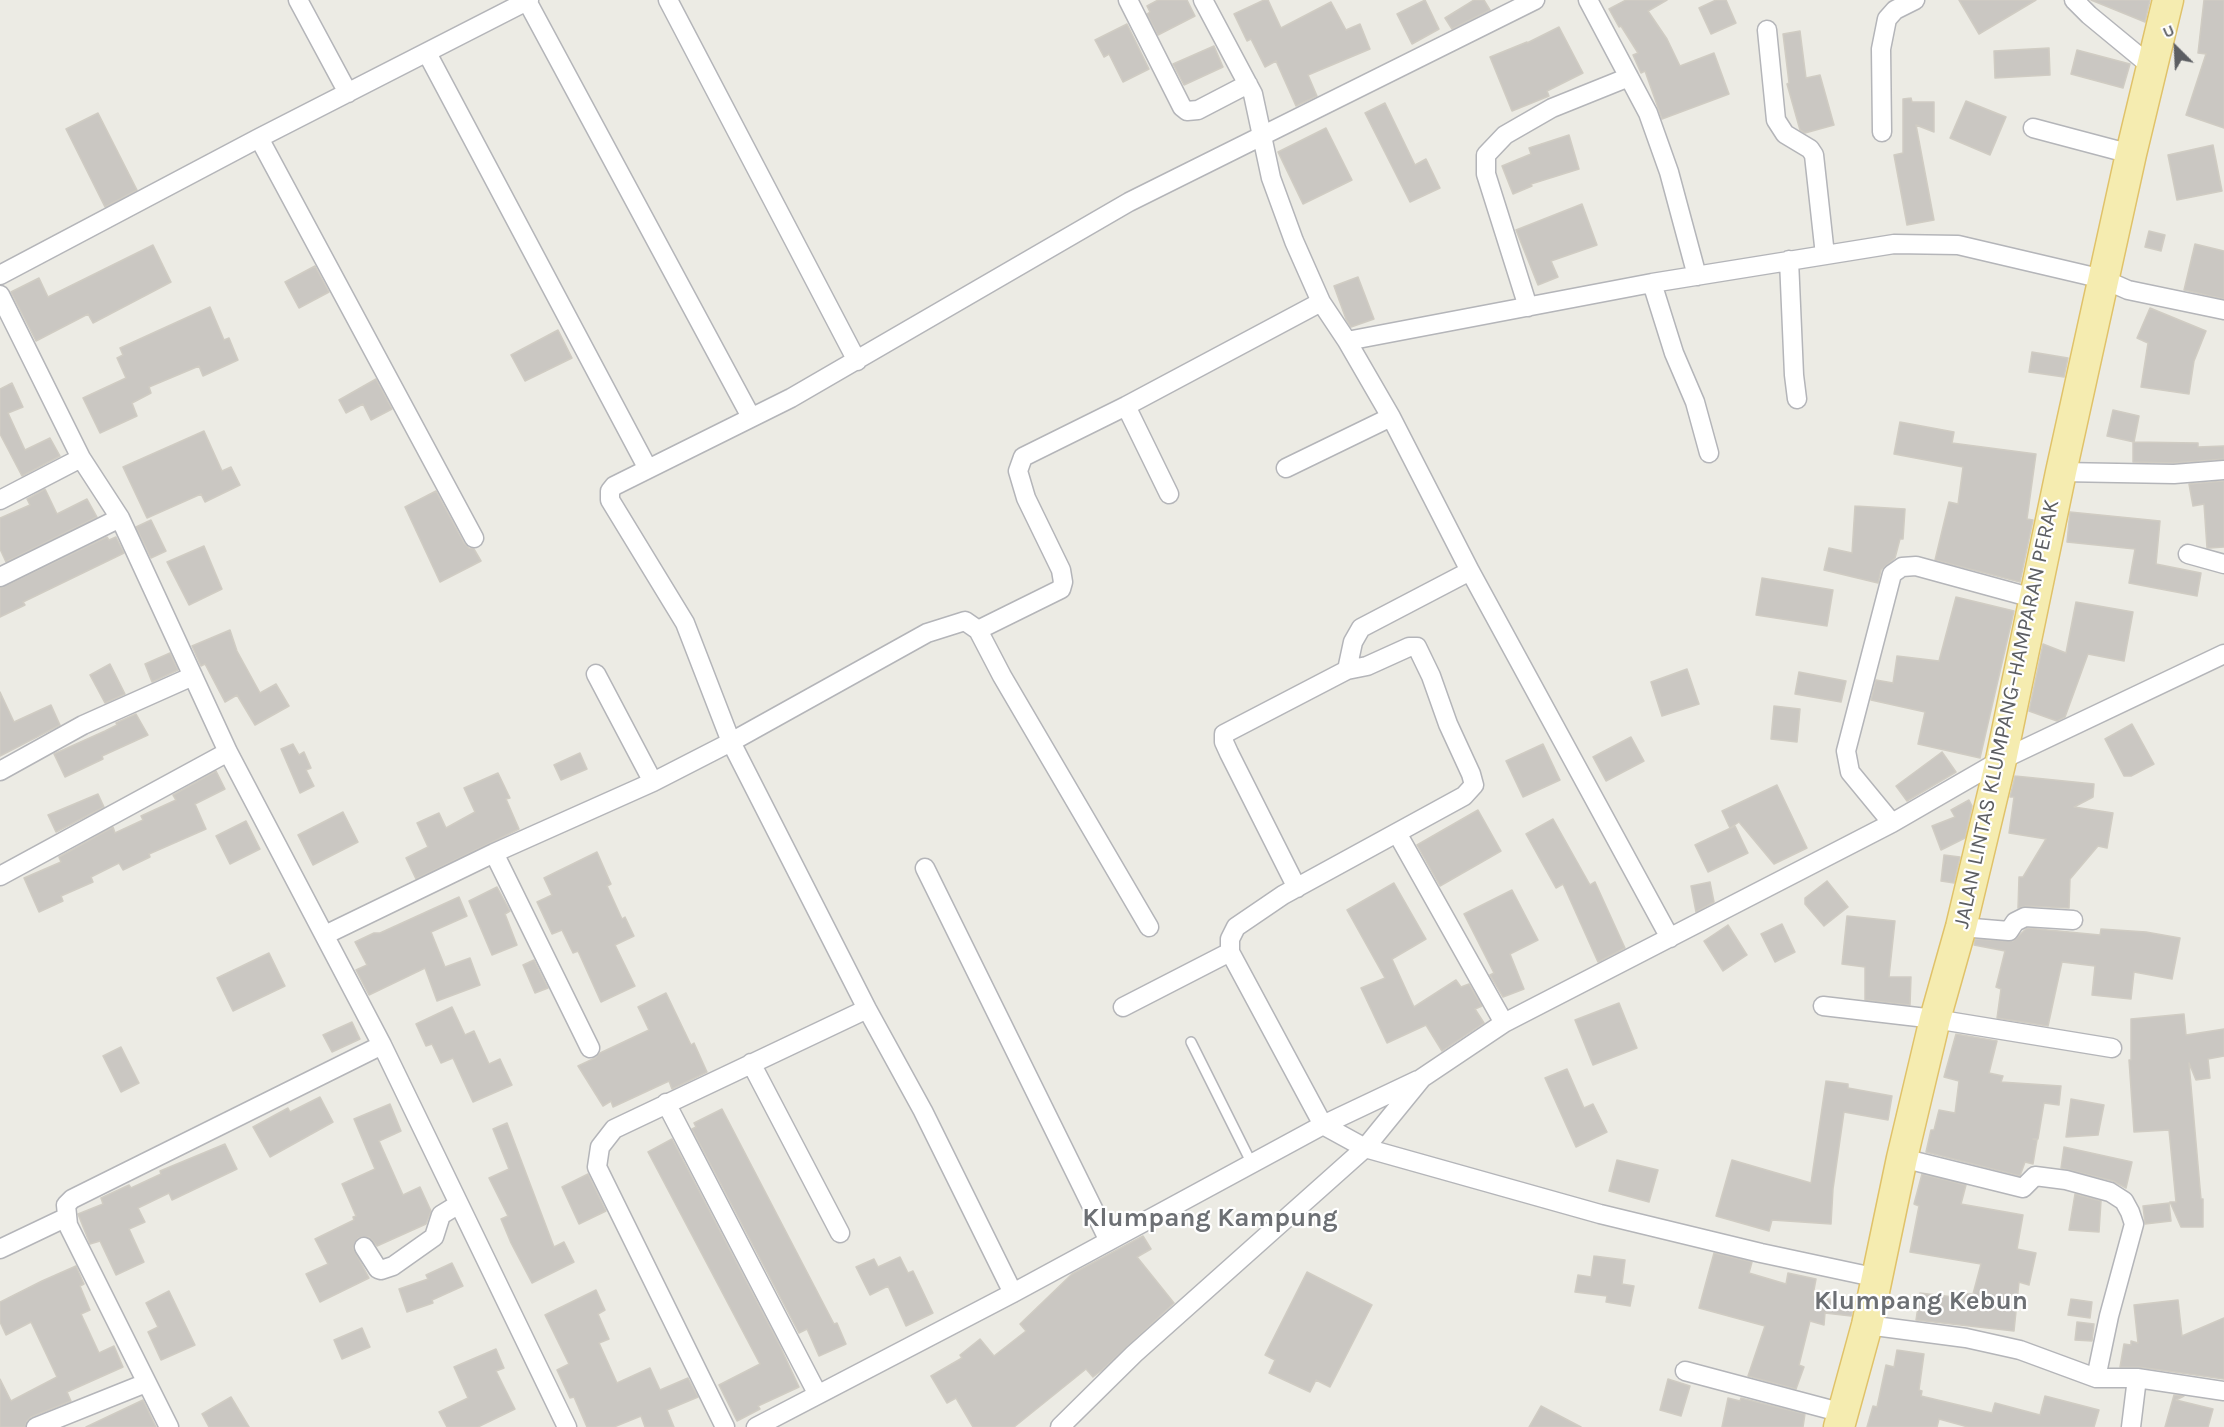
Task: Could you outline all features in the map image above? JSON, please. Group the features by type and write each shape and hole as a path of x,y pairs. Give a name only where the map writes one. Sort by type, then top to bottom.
{"main road":[{"name":"JALAN LINTAS KLUMPANG–HAMPARAN PERAK","path":"1841,1420 1867,1325 1902,1158 1935,1019 1961,927 2001,760 2033,598 2103,279 2168,0"}],"street":[{"path":"298,0 348,93"},
{"path":"668,0 857,361"},
{"path":"1128,0 1182,107 1187,111 1198,110 1248,84"},
{"path":"1203,0 1253,94 1271,178 1294,241 1321,302 1347,341 1390,417 1470,571 1670,938"},
{"path":"1013,1293 923,1111 867,1009 731,742 685,623 610,500 610,491 614,486 791,398 1129,202 1262,137 1498,8 1535,0"},
{"path":"1588,0 1648,113 1669,172 1697,276"},
{"path":"1882,132 1881,49 1887,20 1895,10 1915,0"},
{"path":"2074,0 2152,67"},
{"path":"0,275 259,138 528,1 752,417"},
{"path":"1767,30 1776,120 1785,134 1810,149 1814,155 1825,255"},
{"path":"427,53 648,469"},
{"path":"1528,307 1486,174 1486,155 1505,135 1552,108 1629,77"},
{"path":"2033,128 2131,154"},
{"path":"259,138 474,538"},
{"path":"1347,341 1652,283 1894,244 1958,245 2103,279 2128,290 2224,310"},
{"path":"1789,260 1797,399"},
{"path":"1652,283 1674,353 1695,402 1709,453"},
{"path":"0,295 81,458 120,518 228,752 382,1045 567,1427"},
{"path":"978,630 1061,589 1063,582 1061,570 1026,498 1018,471 1023,457 1126,406 1321,302"},
{"path":"1126,406 1169,494"},
{"path":"1286,468 1390,417"},
{"path":"0,500 81,458"},
{"path":"2061,472 2174,474 2224,470"},
{"path":"0,577 120,518"},
{"path":"2188,554 2224,564"},
{"path":"1892,824 1850,772 1846,751 1892,574 1902,567 1916,566 2033,598"},
{"path":"1347,670 1353,642 1361,628 1470,571"},
{"path":"325,935 494,853 652,782 731,742 927,633 965,621 978,630 1002,676 1149,927"},
{"path":"1297,888 1228,753 1224,734 1347,670 1367,666 1410,646 1417,647 1474,781 1473,788 1464,796 1297,888 1236,927 1230,939 1230,952 1323,1125 1365,1148 1668,1231 1878,1278"},
{"path":"756,1427 1013,1293 1323,1125 1422,1078 1504,1023 1892,824 2001,760 2224,654"},
{"path":"596,674 652,782"},
{"path":"0,771 83,725 193,676"},
{"path":"0,876 228,752"},
{"path":"1397,833 1504,1023"},
{"path":"494,853 590,1048"},
{"path":"925,868 1109,1241"},
{"path":"1961,927 2009,932 2015,922 2025,917 2073,920"},
{"path":"1123,1006 1230,952"},
{"path":"1823,1006 1935,1019 2112,1048"},
{"path":"725,1427 597,1167 600,1147 614,1129 867,1009"},
{"path":"169,1427 68,1225 66,1205 72,1199 382,1045"},
{"path":"751,1063 840,1233"},
{"path":"1060,1427 1134,1354 1365,1148 1422,1078"},
{"path":"666,1103 818,1394"},
{"path":"1902,1158 2023,1188 2035,1176 2066,1180 2109,1192 2124,1201 2134,1224 2109,1316 2096,1378"},
{"path":"364,1247 378,1269 393,1266 434,1237 441,1215 459,1204"},
{"path":"0,1249 67,1217"},
{"path":"1867,1325 1966,1338 2020,1350 2096,1378 2137,1378 2224,1391"},
{"path":"1685,1371 1841,1420"},
{"path":"2131,1427 2137,1378"},
{"path":"36,1427 146,1383"}],"lane":[{"path":"1191,1042 1252,1164"}],"building":[{"path":"1158,0 1187,0 1195,16 1158,35 1147,14 1150,12 1147,6"},
{"path":"1268,0 1281,28 1331,2 1346,30 1360,24 1370,49 1308,75 1317,96 1296,106 1276,61 1265,67 1251,39 1247,41 1234,14"},
{"path":"1425,0 1439,29 1412,44 1397,14"},
{"path":"1474,0 1484,0 1490,10 1452,29 1445,18"},
{"path":"1626,0 1667,0 1648,11 1667,39 1680,66 1714,53 1729,94 1662,119 1645,71 1641,73 1633,55 1638,53 1609,9"},
{"path":"1716,0 1726,0 1736,23 1711,34 1699,8"},
{"path":"1959,0 2036,0 1979,34"},
{"path":"2091,0 2150,0 2145,22"},
{"path":"2204,0 2224,0 2224,128 2186,115 2206,54 2198,53"},
{"path":"1127,24 1149,69 1123,82 1109,54 1104,57 1095,40"},
{"path":"1559,27 1583,73 1547,91 1549,96 1512,111 1490,57 1527,43"},
{"path":"1800,31 1806,78 1820,75 1834,125 1805,133 1800,130 1787,84 1789,83 1783,34"},
{"path":"1214,46 1223,67 1184,85 1173,64"},
{"path":"2049,48 2050,75 1995,78 1994,51"},
{"path":"2077,50 2130,64 2123,88 2071,74"},
{"path":"1911,98 1912,102 1934,102 1934,132 1916,125 1934,220 1907,225 1894,155 1903,153 1903,99"},
{"path":"1966,101 2006,117 1990,155 1950,138"},
{"path":"1385,103 1415,165 1426,159 1440,188 1410,202 1365,113"},
{"path":"98,113 137,190 105,207 66,129"},
{"path":"1326,128 1352,180 1303,204 1278,152"},
{"path":"1569,135 1579,169 1531,184 1532,186 1513,194 1502,166 1531,154 1529,148"},
{"path":"2213,145 2222,191 2177,200 2168,155"},
{"path":"1582,204 1597,245 1551,261 1558,277 1538,285 1516,230"},
{"path":"2149,231 2165,235 2161,251 2145,247"},
{"path":"2195,244 2224,251 2224,299 2184,290"},
{"path":"153,245 171,282 93,323 88,314 36,341 11,292 39,278 48,297"},
{"path":"315,266 329,292 299,308 285,282"},
{"path":"1358,277 1374,319 1351,327 1334,286"},
{"path":"210,307 224,340 229,338 238,360 203,376 199,366 149,387 151,393 132,403 137,416 100,433 83,398 126,378 117,358 123,355 120,348"},
{"path":"2150,308 2206,331 2194,361 2189,394 2141,387 2148,343 2137,338"},
{"path":"558,330 572,358 525,381 511,355"},
{"path":"2032,352 2068,358 2064,377 2029,372"},
{"path":"376,379 392,409 371,420 363,404 346,413 339,400"},
{"path":"12,383 23,407 8,413 25,450 50,438 60,456 22,476 0,434 0,389"},
{"path":"2113,410 2139,416 2134,442 2107,436"},
{"path":"1900,422 1954,432 1952,443 2036,454 2027,519 2033,520 2020,582 1935,560 1949,502 1958,504 1963,467 1894,454"},
{"path":"204,431 222,471 231,467 240,485 205,502 201,494 147,518 123,467"},
{"path":"2133,442 2198,443 2198,447 2224,446 2224,459 2174,463 2133,462"},
{"path":"2224,481 2224,547 2207,548 2204,504 2193,506 2189,484"},
{"path":"45,489 57,514 87,499 97,517 6,562 0,549 0,518 30,505 27,499"},
{"path":"436,491 464,543 474,549 481,561 440,582 405,507"},
{"path":"1855,506 1905,509 1903,539 1900,539 1895,558 1881,570 1878,583 1824,570 1829,548 1852,553"},
{"path":"2070,512 2160,521 2156,564 2201,573 2197,596 2129,583 2135,549 2067,542"},
{"path":"151,520 166,551 151,558 136,527"},
{"path":"107,537 109,540 116,537 124,553 23,602 25,605 0,617 0,588"},
{"path":"204,546 222,589 189,605 167,562"},
{"path":"1762,578 1833,590 1827,626 1756,615"},
{"path":"1956,597 2014,611 1980,758 1918,744 1925,712 1871,700 1876,680 1893,683 1897,656 1939,661"},
{"path":"2076,602 2133,612 2124,661 2088,654 2065,717 2057,721 2029,711 2043,644 2066,653"},
{"path":"230,630 237,651 260,693 276,684 289,706 255,725 237,695 225,702 205,664 201,666 192,646"},
{"path":"170,653 178,670 152,682 145,664"},
{"path":"110,664 125,694 105,703 90,675"},
{"path":"1687,669 1699,704 1662,716 1651,682"},
{"path":"1799,672 1846,681 1841,702 1795,694"},
{"path":"0,692 14,722 51,705 60,725 0,756"},
{"path":"1774,706 1800,709 1797,742 1771,739"},
{"path":"136,714 148,735 102,756 103,759 65,777 54,754"},
{"path":"2132,724 2154,764 2131,776 2124,776 2105,739"},
{"path":"1631,737 1644,761 1606,781 1593,757"},
{"path":"293,744 299,755 304,752 311,768 306,770 314,786 300,793 281,749"},
{"path":"1543,744 1560,780 1523,797 1506,761"},
{"path":"1942,752 1956,772 1907,801 1896,786"},
{"path":"580,753 587,769 561,780 554,765"},
{"path":"216,771 225,789 195,804 206,829 149,854 150,857 123,870 119,863 91,877 93,882 61,896 63,901 39,912 24,878 61,862 59,857 113,827 115,833 143,820 141,816 176,800 173,795"},
{"path":"498,773 510,798 506,799 519,829 416,879 406,858 428,847 417,823 439,813 446,828 475,812 464,788"},
{"path":"2015,776 2094,784 2093,797 2074,807 2113,813 2107,848 2098,846 2070,879 2069,908 2026,906 2018,908 2019,877 2023,877 2046,839 2009,833 2014,797 2010,797"},
{"path":"1777,785 1807,848 1774,864 1739,822 1730,828 1722,811"},
{"path":"98,794 104,807 56,832 48,815"},
{"path":"1969,800 1972,806 1965,838 1941,850 1932,826 1955,817 1951,810"},
{"path":"1478,810 1501,851 1440,886 1417,845"},
{"path":"343,812 358,842 313,865 298,835"},
{"path":"1553,819 1590,885 1595,882 1625,948 1598,962 1563,884 1556,888 1526,834"},
{"path":"246,821 260,849 230,864 216,836"},
{"path":"1735,826 1748,853 1708,872 1695,845"},
{"path":"597,852 611,884 607,886 622,919 625,917 634,936 615,945 635,986 601,1002 578,951 573,953 562,930 552,934 537,902 552,895 544,878"},
{"path":"1944,855 1960,857 1954,883 1941,881"},
{"path":"1827,881 1848,907 1824,926 1805,904 1805,898"},
{"path":"1710,882 1714,902 1696,912 1691,886"},
{"path":"1394,883 1426,939 1392,959 1414,1007 1456,980 1461,987 1469,984 1482,1006 1475,1009 1484,1023 1442,1051 1426,1025 1387,1043 1361,988 1385,978 1347,910"},
{"path":"497,887 510,911 505,914 517,945 492,955 469,901"},
{"path":"1512,890 1538,940 1510,954 1524,989 1503,997 1490,975 1494,973 1464,914"},
{"path":"459,897 467,916 431,932 445,967 470,958 480,985 437,1001 425,968 369,995 356,970 367,965 355,942"},
{"path":"1847,916 1895,921 1889,977 1911,977 1910,1005 1865,1000 1865,967 1842,964"},
{"path":"1782,924 1795,952 1775,962 1761,934"},
{"path":"1728,925 1747,955 1723,971 1704,941"},
{"path":"2027,928 2100,935 2101,929 2146,932 2180,938 2172,979 2134,972 2131,999 2092,995 2095,966 2062,962 2048,1026 1997,1018 2001,989 1996,987 2005,951 1974,945 1975,939 2013,941"},
{"path":"269,953 285,986 233,1011 217,978"},
{"path":"534,960 548,988 535,993 523,965"},
{"path":"666,993 691,1045 694,1043 707,1072 672,1089 669,1081 613,1107 611,1101 603,1106 578,1066 649,1030 638,1007"},
{"path":"1619,1003 1637,1048 1593,1065 1575,1020"},
{"path":"452,1007 465,1035 474,1031 489,1064 500,1059 512,1085 473,1102 453,1058 441,1063 432,1044 426,1046 416,1024"},
{"path":"2184,1014 2186,1035 2224,1029 2224,1056 2208,1059 2210,1078 2196,1080 2189,1063 2201,1199 2203,1199 2203,1227 2181,1227 2170,1202 2176,1202 2169,1130 2134,1132 2129,1060 2131,1060 2131,1019"},
{"path":"352,1022 360,1039 332,1052 323,1035"},
{"path":"1956,1034 1997,1041 1989,1073 2003,1076 2001,1082 2061,1086 2059,1105 2044,1103 2038,1139 2033,1139 2037,1140 2033,1164 2025,1162 2020,1176 1926,1152 1939,1110 1955,1113 1959,1081 1944,1077"},
{"path":"121,1047 139,1083 121,1092 103,1056"},
{"path":"1567,1069 1584,1108 1593,1104 1607,1132 1576,1147 1545,1078"},
{"path":"1826,1081 1848,1084 1848,1088 1892,1096 1888,1120 1844,1112 1833,1189 1831,1224 1772,1220 1769,1231 1716,1216 1732,1160 1811,1183"},
{"path":"320,1097 333,1122 270,1157 253,1127 288,1108 290,1112"},
{"path":"2071,1099 2104,1105 2098,1135 2066,1137"},
{"path":"390,1104 401,1131 379,1141 403,1195 420,1187 431,1211 426,1224 377,1246 369,1237 358,1238 353,1248 369,1278 320,1302 306,1274 328,1264 315,1239 354,1220 353,1217 356,1216 342,1184 375,1169 354,1119"},
{"path":"722,1109 834,1324 837,1323 846,1344 819,1356 807,1329 799,1333 692,1129 696,1127 694,1123"},
{"path":"507,1123 554,1247 564,1242 574,1262 532,1283 501,1219 508,1216 489,1178 509,1169 493,1129"},
{"path":"672,1139 799,1387 758,1406 760,1409 737,1421 719,1385 760,1364 648,1152"},
{"path":"225,1144 237,1169 172,1200 169,1193 138,1208 145,1222 129,1229 144,1262 116,1275 100,1241 90,1244 78,1214 103,1204 101,1198 129,1185 131,1188 161,1174 160,1171"},
{"path":"2064,1147 2132,1162 2126,1188 2113,1181 2061,1168"},
{"path":"1617,1160 1658,1170 1649,1202 1609,1191"},
{"path":"588,1174 606,1211 579,1224 562,1187"},
{"path":"1922,1174 1966,1185 1961,1204 2023,1215 2017,1249 2036,1253 2029,1285 2019,1282 2014,1331 1916,1320 1920,1293 1962,1298 1963,1294 1973,1294 1981,1264 1910,1252 1919,1206 1914,1204"},
{"path":"2075,1194 2101,1201 2099,1232 2069,1230"},
{"path":"2169,1203 2171,1221 2145,1224 2143,1206"},
{"path":"1143,1236 1151,1249 1137,1257 1174,1303 1102,1370 1093,1377 1086,1369 1014,1427 973,1427 956,1398 947,1403 931,1376 962,1358 960,1355 980,1339 994,1356 1026,1331 1020,1324 1072,1274"},
{"path":"1714,1253 1752,1262 1749,1273 1786,1284 1788,1273 1816,1279 1813,1295 1854,1305 1851,1316 1825,1313 1824,1325 1810,1321 1799,1365 1804,1367 1796,1389 1748,1376 1765,1326 1699,1308"},
{"path":"1594,1256 1625,1260 1622,1284 1634,1286 1630,1306 1606,1302 1607,1296 1575,1292 1578,1275 1591,1277"},
{"path":"900,1257 908,1273 913,1271 933,1313 906,1326 888,1286 870,1295 856,1267 874,1259 878,1267"},
{"path":"452,1263 463,1286 432,1300 433,1303 407,1312 399,1289 428,1279 426,1275"},
{"path":"76,1266 84,1284 80,1286 90,1310 81,1314 99,1353 114,1346 123,1367 67,1392 71,1401 31,1417 25,1427 0,1427 0,1379 11,1401 57,1377 31,1322 6,1335 0,1322 0,1302"},
{"path":"1307,1272 1372,1305 1330,1387 1316,1380 1310,1392 1269,1373 1275,1360 1265,1355"},
{"path":"596,1290 605,1310 598,1314 609,1339 599,1343 617,1383 650,1368 660,1390 688,1378 698,1397 667,1410 674,1427 645,1427 641,1416 614,1427 587,1427 574,1397 570,1398 557,1370 569,1364 545,1315"},
{"path":"169,1291 195,1345 161,1360 148,1332 158,1327 146,1303"},
{"path":"2071,1299 2092,1302 2090,1318 2068,1315"},
{"path":"2178,1300 2182,1336 2224,1318 2224,1379 2139,1367 2120,1367 2124,1344 2131,1345 2131,1341 2138,1343 2134,1305"},
{"path":"2077,1322 2094,1324 2092,1341 2075,1340"},
{"path":"362,1328 370,1347 342,1359 334,1340"},
{"path":"496,1349 504,1368 496,1371 515,1409 478,1427 447,1427 439,1412 468,1398 454,1367"},
{"path":"1897,1350 1924,1354 1919,1390 1922,1391 1921,1396 1992,1413 1995,1403 2040,1415 2045,1396 2099,1410 2094,1427 1968,1427 1939,1419 1937,1427 1867,1427 1873,1406 1877,1407 1886,1365 1894,1367"},
{"path":"1668,1379 1690,1386 1681,1416 1660,1410"},
{"path":"2174,1395 2184,1396 2176,1400 2213,1409 2208,1427 2165,1427"},
{"path":"231,1397 249,1427 209,1427 202,1414"},
{"path":"1728,1398 1740,1401 1741,1398 1805,1414 1803,1427 1722,1427"},
{"path":"143,1400 156,1427 86,1427"},
{"path":"1541,1406 1581,1427 1529,1427"}],"district":[{"name":"Klumpang Kampung","path":"1210,1219"},
{"name":"Klumpang Kebun","path":"1921,1302"}]}
